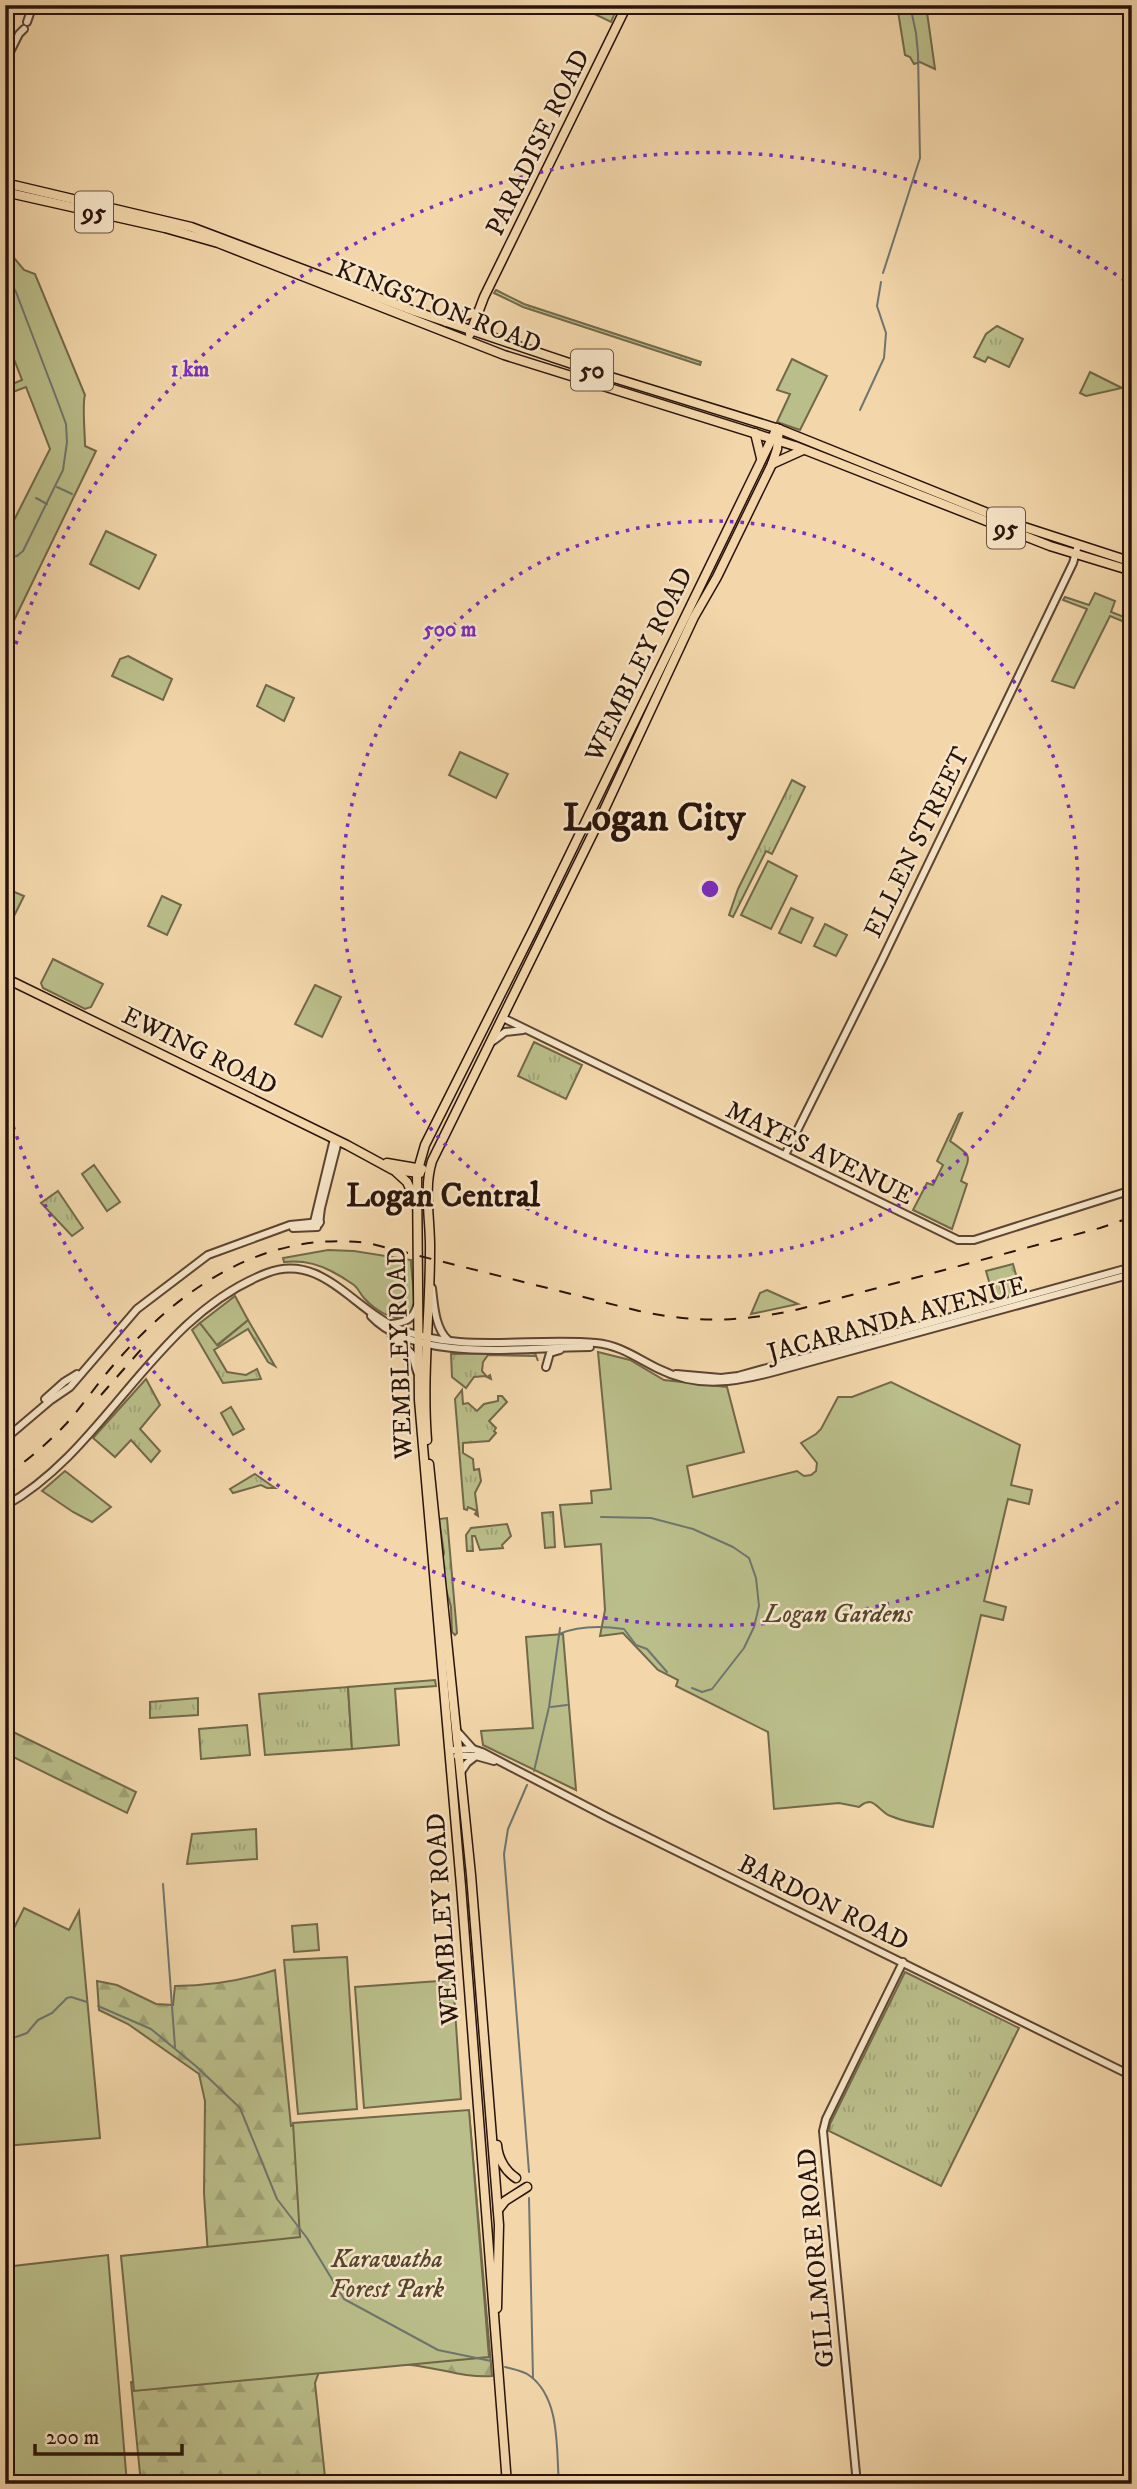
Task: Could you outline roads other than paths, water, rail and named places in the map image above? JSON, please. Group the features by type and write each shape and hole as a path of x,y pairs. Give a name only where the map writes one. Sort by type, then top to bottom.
{"main road":[{"name":"PARADISE ROAD","path":"465,339 627,5"},
{"name":"KINGSTON ROAD","path":"5,183 191,227 469,330 778,428 1077,550 1132,562"},
{"name":"KINGSTON ROAD","path":"5,192 165,228 218,243 513,358 775,439 1132,571"},
{"path":"446,322 476,312 483,334"},
{"name":"WEMBLEY ROAD","path":"507,2484 455,1752 417,1372 430,1272 429,1171 694,617 717,577 772,464 778,428"},
{"path":"755,433 761,458"},
{"name":"WEMBLEY ROAD","path":"497,2357 500,2249 498,2210 467,1829 455,1752 456,1730 427,1434 418,1302 415,1204 417,1170 425,1145 493,1011 761,458 775,439"},
{"path":"772,464 803,450"},
{"name":"EWING ROAD","path":"5,978 392,1167 429,1171"},
{"path":"493,1011 503,1018"},
{"path":"415,1204 407,1182 392,1167 412,1160 425,1145"},
{"path":"484,2042 492,2077 498,2153 507,2171 516,2178"},
{"path":"498,2210 505,2201 527,2187"}],"street":[{"path":"5,62 26,25 33,5"},
{"name":"ELLEN STREET","path":"785,1155 881,962 1077,550"},
{"name":"MAYES AVENUE","path":"503,1018 963,1241 981,1238 1132,1190"},
{"path":"489,1045 508,1031 529,1031"},
{"path":"5,1436 67,1385 137,1309 194,1267 213,1255 252,1240 286,1229 317,1224 336,1140"},
{"name":"JACARANDA AVENUE","path":"671,1374 721,1378 738,1376 1132,1267"},
{"path":"5,1506 27,1494 57,1469 174,1336 236,1288 278,1270 306,1270 328,1279 397,1336 422,1340"},
{"path":"430,1272 439,1325 443,1335 450,1340"},
{"name":"JACARANDA AVENUE","path":"422,1340 598,1343 619,1349 671,1374 697,1381 736,1381 1132,1274"},
{"path":"387,1326 411,1318 418,1302"},
{"path":"387,1326 412,1354 417,1372"},
{"name":"JACARANDA AVENUE","path":"422,1340 468,1348 619,1349"},
{"path":"546,1367 548,1356 555,1350 590,1347"},
{"path":"456,1730 474,1753 460,1773"},
{"name":"BARDON ROAD","path":"455,1752 474,1753 500,1762 1132,2076"},
{"name":"GILLMORE ROAD","path":"857,2484 823,2131 826,2119 903,1962"}],"waterway":[{"path":"883,273 920,158 918,54 910,5"},
{"path":"5,273 16,292 66,424 67,442 63,470 23,551 17,556 5,558"},
{"path":"860,410 884,358 886,333 877,306 881,282"},
{"path":"57,487 72,494"},
{"path":"36,498 47,504"},
{"path":"601,1517 651,1518 693,1529 733,1547 749,1558 756,1578 759,1606 754,1627 744,1648 712,1689 702,1692 692,1688"},
{"path":"559,1634 591,1627 624,1629 636,1645 647,1649 667,1672"},
{"path":"534,1771 549,1707 560,1628"},
{"path":"551,1707 567,1705"},
{"path":"527,1785 508,1829 504,1854 529,2172"},
{"path":"163,1884 175,2047"},
{"path":"5,2041 27,2033 38,2020 52,2013 67,1998 87,2002"},
{"path":"98,2006 151,2029 197,2067 240,2108 277,2199 307,2238 344,2299 438,2350 491,2361"},
{"path":"529,2198 533,2378"},
{"path":"505,2367 530,2376 547,2398 555,2426 559,2484"}],"railway":[{"path":"5,1476 59,1431 117,1361 169,1310 228,1269 261,1255 295,1246 331,1241 368,1243 639,1311 679,1318 716,1320 792,1311 1132,1217"},
{"path":"101,1395 145,1345"}],"district":[{"name":"Logan City","path":"654,816"},
{"name":"Logan Central","path":"443,1194"}],"park label":[{"name":"Logan Gardens","path":"838,1613"},
{"name":"Karawatha Forest Park","path":"387,2273"}]}
